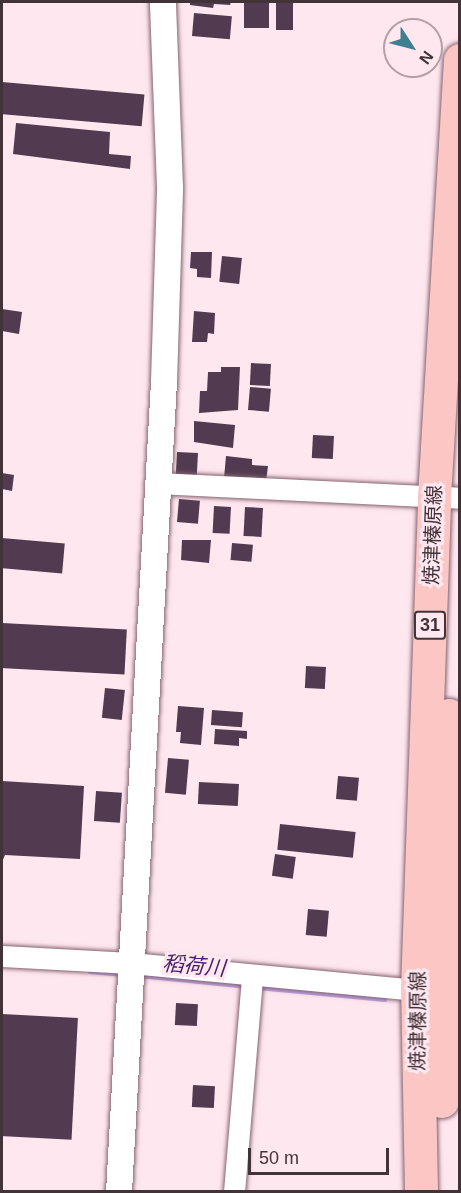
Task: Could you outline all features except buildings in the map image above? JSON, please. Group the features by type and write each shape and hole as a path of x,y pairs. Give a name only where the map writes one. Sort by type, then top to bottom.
{"main road":[{"name":"焼津榛原線","path":"443,1191 440,993 459,60"},
{"name":"焼津榛原線","path":"449,498 459,410"},
{"name":"焼津榛原線","path":"421,1191 440,993"}],"street":[{"path":"119,1191 158,483 171,188 163,2"},
{"path":"158,483 449,498"},
{"path":"2,956 440,993"},
{"path":"234,1191 252,977"}],"waterway":[{"name":"稻荷川","path":"90,971 126,974"},
{"name":"稻荷川","path":"138,975 248,986"},
{"name":"稻荷川","path":"257,987 384,999"}]}
